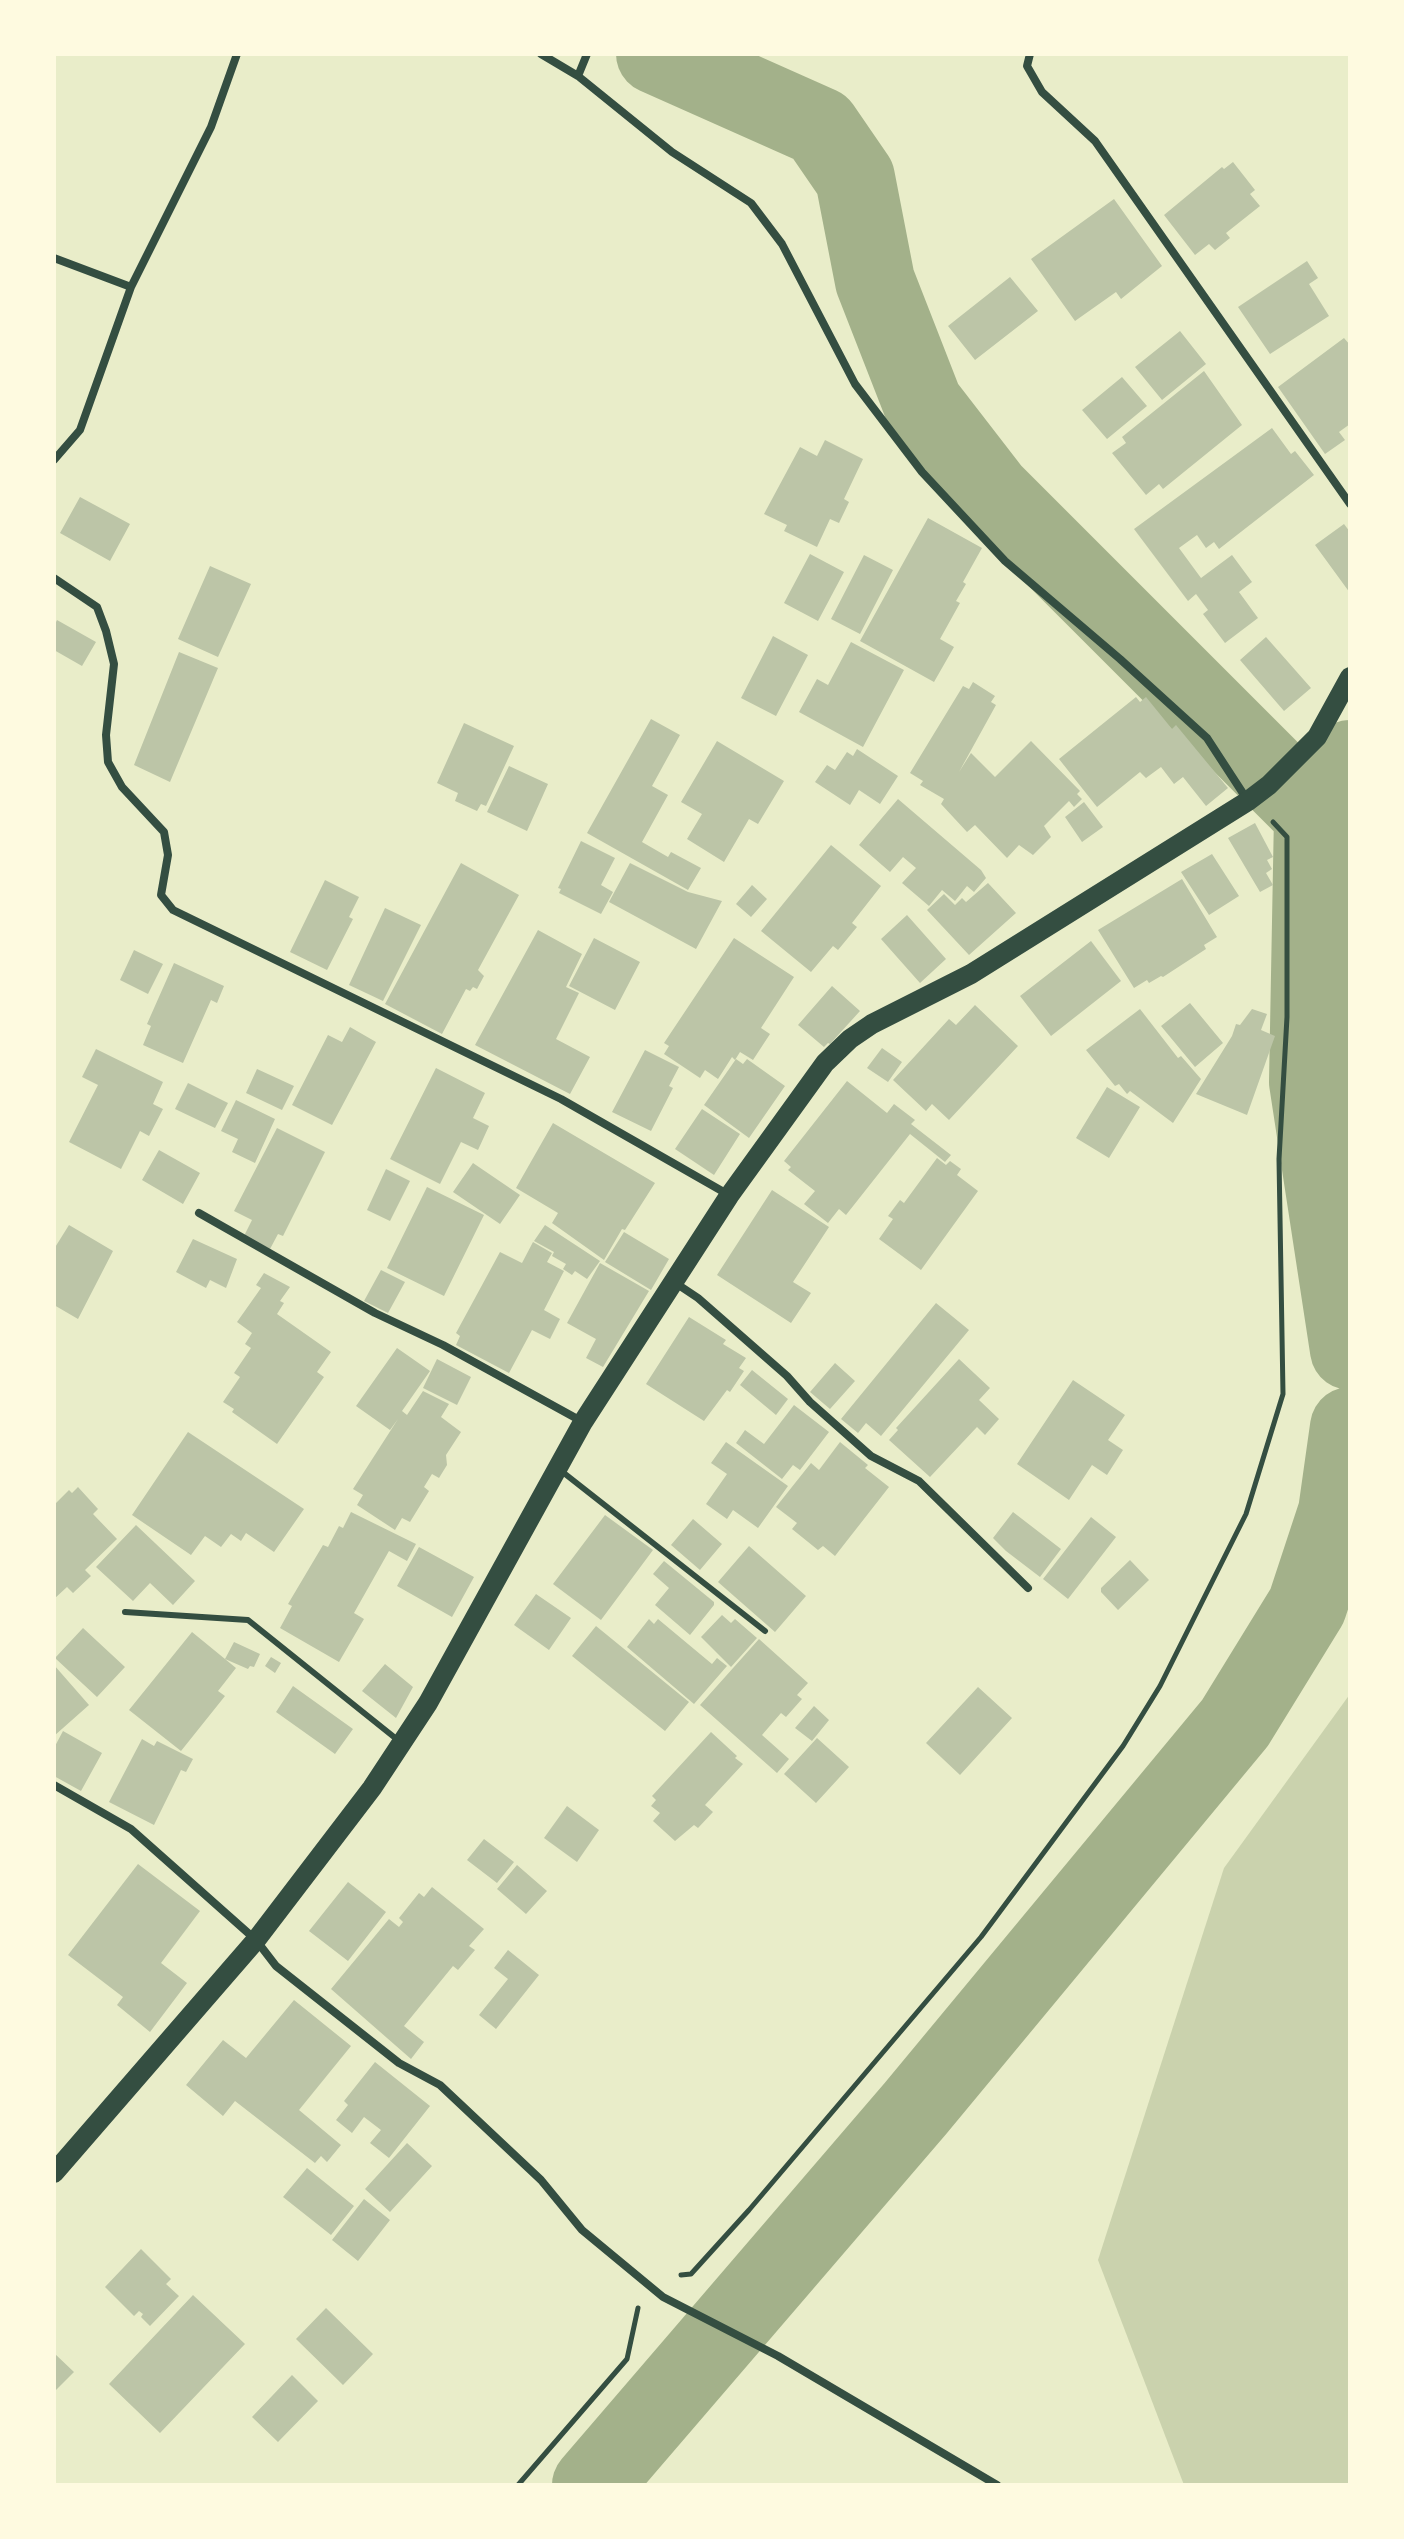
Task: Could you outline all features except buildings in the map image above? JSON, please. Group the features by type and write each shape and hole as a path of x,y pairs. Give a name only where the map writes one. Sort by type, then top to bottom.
{"main road":[{"path":"54,2173 256,1940 372,1788 428,1703 583,1422 729,1196 825,1063 850,1039 872,1024 984,967 1248,801 1269,785 1317,737 1350,677"}],"street":[{"path":"54,460 80,430 131,287 211,127 237,54"},
{"path":"541,54 578,76 672,152 751,203 782,244 855,384 922,472 1005,561 1207,738 1248,801"},
{"path":"578,76 587,54"},
{"path":"1030,54 1027,66 1042,92 1095,141 1350,504"},
{"path":"54,258 131,287"},
{"path":"54,578 97,607 114,664 106,735 108,762 122,787 164,832 168,855 161,895 173,910 561,1099 729,1196"},
{"path":"199,1213 375,1313 443,1345 583,1422"},
{"path":"673,1282 698,1298 732,1327 871,1456 919,1481 1028,1588"},
{"path":"54,1785 131,1829 256,1940 276,1966 387,2053 440,2085 541,2180 582,2230 663,2297 765,2350 997,2485"}],"lane":[{"path":"557,1468 765,1631"},
{"path":"125,1612 248,1620 402,1744"}],"path":[{"path":"518,2485 627,2359 644,2280 691,2274 981,1937 1123,1746 1160,1686 1246,1514 1283,1394 1279,1159 1287,987 1287,837 1248,801"}],"green space":[{"path":"1350,1694 1350,2485 1184,2485 1098,2260 1224,1868"}],"waterway":[{"path":"656,54 820,127 855,178 875,281 923,404 991,492 1314,815"},
{"path":"1350,760 1314,815 1309,1082 1350,1350"},
{"path":"592,2485 915,2109 1235,1723 1307,1606 1338,1512 1350,1427"}]}
